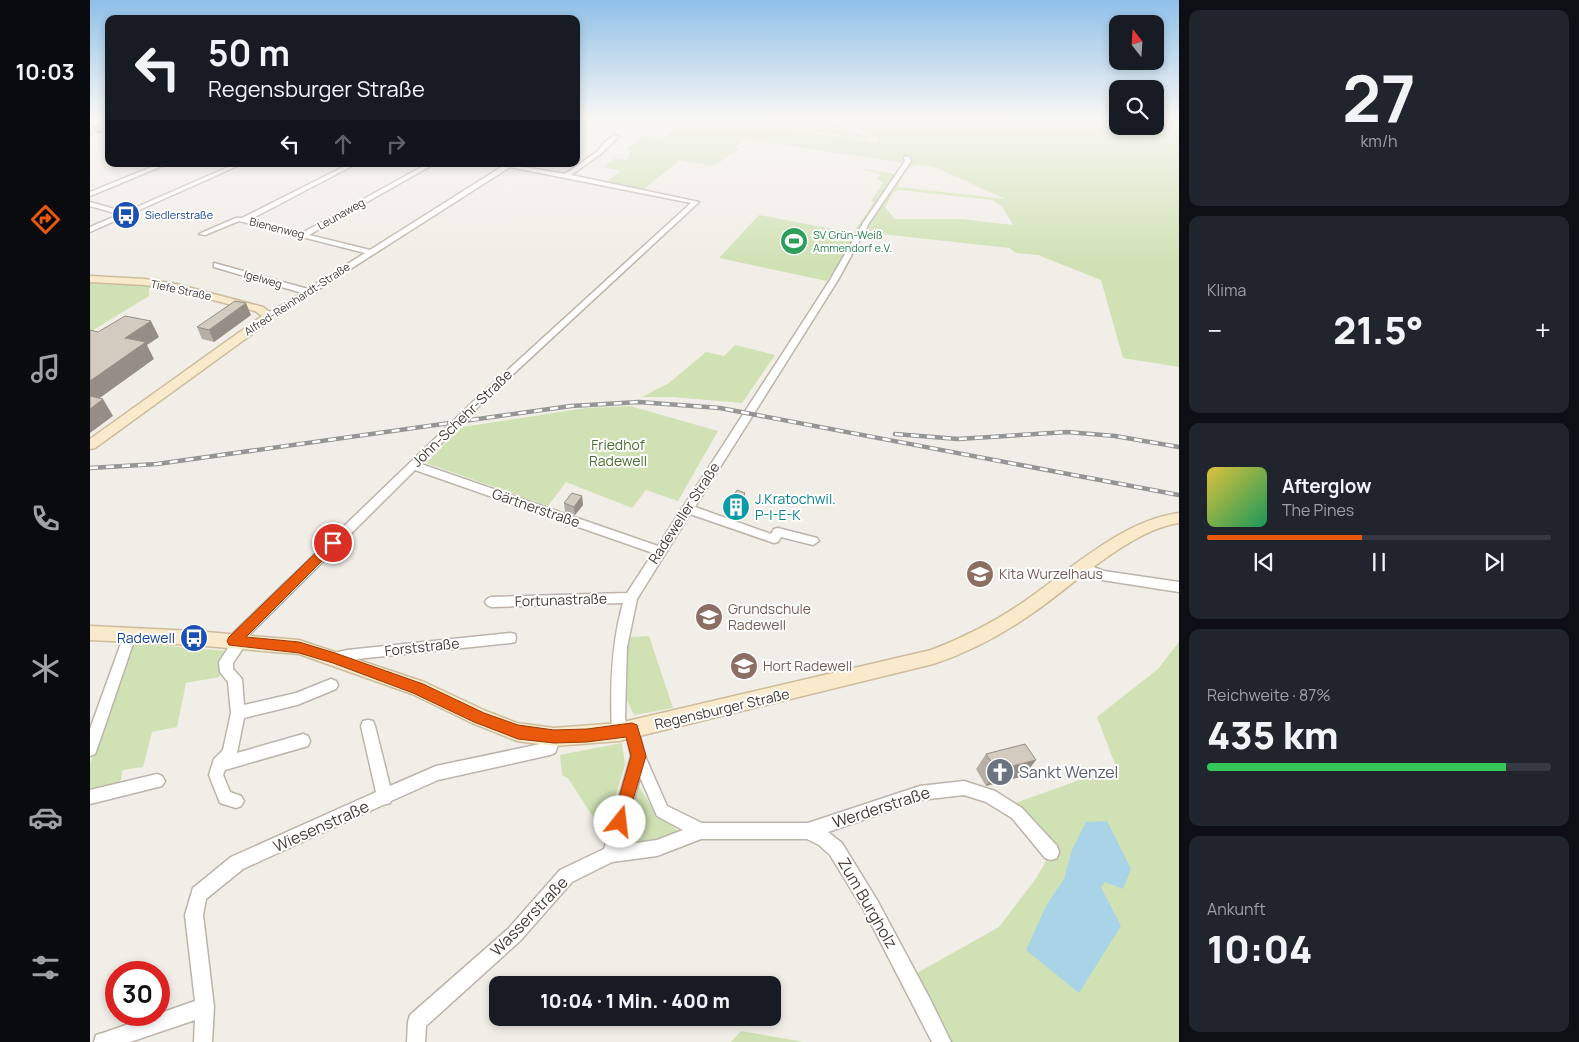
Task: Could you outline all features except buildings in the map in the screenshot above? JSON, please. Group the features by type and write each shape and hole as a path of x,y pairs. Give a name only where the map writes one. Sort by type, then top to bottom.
{"main road":[{"name":"Tiefe Straße","path":"90,279 145,282 176,287 259,309 268,315"},
{"name":"Alfred-Reinhardt-Straße","path":"90,445 266,319 268,315"},
{"name":"Regensburger Straße","path":"90,633 237,641 299,647 418,688 516,732 554,737 625,731 934,657 958,648 1009,620 1101,554 1135,534 1167,520 1179,518"}],"street":[{"path":"90,194 157,167"},
{"path":"90,230 232,167"},
{"path":"203,234 238,219 243,220 347,167"},
{"name":"Leunaweg","path":"303,235 426,167"},
{"name":"Alfred-Reinhardt-Straße","path":"268,315 277,312 309,292 504,167"},
{"path":"523,167 566,176 579,167"},
{"name":"Radeweller Straße","path":"625,731 620,645 625,614 631,598 659,551 688,509 812,314 866,223 904,167"},
{"name":"John-Schehr-Straße","path":"219,764 230,753 238,713 235,679 227,672 226,662 237,641 480,400 696,202 566,176"},
{"path":"90,234 163,200 160,199"},
{"path":"90,204 120,212 146,202 152,202"},
{"name":"Bienenweg","path":"243,220 370,252"},
{"name":"Igelweg","path":"217,265 309,292"},
{"name":"Gärtnerstraße","path":"413,465 659,551"},
{"path":"688,509 774,539 778,532 813,541"},
{"path":"1083,567 1102,575 1179,587"},
{"name":"Fortunastraße","path":"491,602 631,598"},
{"path":"90,749 130,635"},
{"name":"Forststraße","path":"335,658 348,655 510,638"},
{"path":"238,713 297,699 331,685"},
{"path":"368,726 385,798"},
{"path":"611,854 638,756 625,731"},
{"name":"Wiesenstraße","path":"205,1007 194,915 199,894 237,863 385,798 436,773 462,766 528,755 550,748 554,737"},
{"path":"236,802 225,798 216,776 219,764 302,741"},
{"name":"Zum Burgholz","path":"638,756 662,811 701,831 808,831 825,839 836,849 855,878 916,988 942,1042"},
{"path":"90,797 157,780"},
{"name":"Werderstraße","path":"808,831 920,792 964,788 990,796 1017,813 1051,852"},
{"name":"Wasserstraße","path":"416,1042 417,1022 514,935 566,876 611,854 657,848 701,831"},
{"path":"103,1042 205,1007 203,1042"}],"green space":[{"path":"603,167 672,167 644,189 606,182 621,171"},
{"path":"901,167 913,167 904,175 898,187 1005,199 937,168 930,167 1179,167 1179,367 1123,358 1101,280 1038,255 1016,253 1009,248 863,232 857,234 827,281 719,258 759,215 853,233 874,202 871,201 883,183 877,179 881,174 865,169 896,174","holes":["900,190 992,200 1002,206 1013,225 961,219 895,219 885,207 893,192"]},
{"path":"90,280 149,284 149,296 90,332"},
{"path":"735,345 775,355 742,403 673,397 642,397 669,383 706,352 724,356"},
{"name":"Friedhof Radewell","path":"630,406 718,431 678,501 646,490 632,508 566,482 548,506 426,463 462,427 587,408"},
{"path":"649,636 673,708 634,715 627,700 628,637"},
{"path":"1179,642 1179,1042 950,1042 917,973 999,927 1037,877 1054,847 1015,803 1116,767 1097,717 1158,669"},
{"path":"131,643 227,651 222,662 219,677 186,683 177,727 152,732 143,767 123,770 120,783 90,790 90,764"},
{"path":"622,743 625,765 609,817 595,820 568,778 562,775 560,755"},
{"path":"638,785 656,814 680,832 622,848"},
{"path":"741,1031 804,1042 731,1042"}],"water":[{"path":"1107,821 1131,869 1123,889 1105,882 1101,887 1121,926 1079,993 1026,950 1047,904 1064,879 1072,850 1086,822"}],"railway":[{"path":"90,468 157,464 571,406 639,402 720,408 1179,495"},
{"path":"895,434 958,439 1067,432 1115,436 1179,447"}],"place":[{"name":"Siedlerstraße","path":"126,215"},
{"name":"SV Grün-Weiß Ammendorf e.V.","path":"794,241"},
{"name":"J.Kratochwil. P-I-E-K","path":"736,507"},
{"name":"Kita Wurzelhaus","path":"980,574"},
{"name":"Grundschule Radewell","path":"709,617"},
{"name":"Radewell","path":"194,638"},
{"name":"Hort Radewell","path":"744,666"},
{"name":"Sankt Wenzel","path":"1000,772"}],"route":[{"path":"333,543 234,641 299,647 335,658 418,688 479,717 518,732 554,737 587,736 632,729 638,756 620,822"}]}
